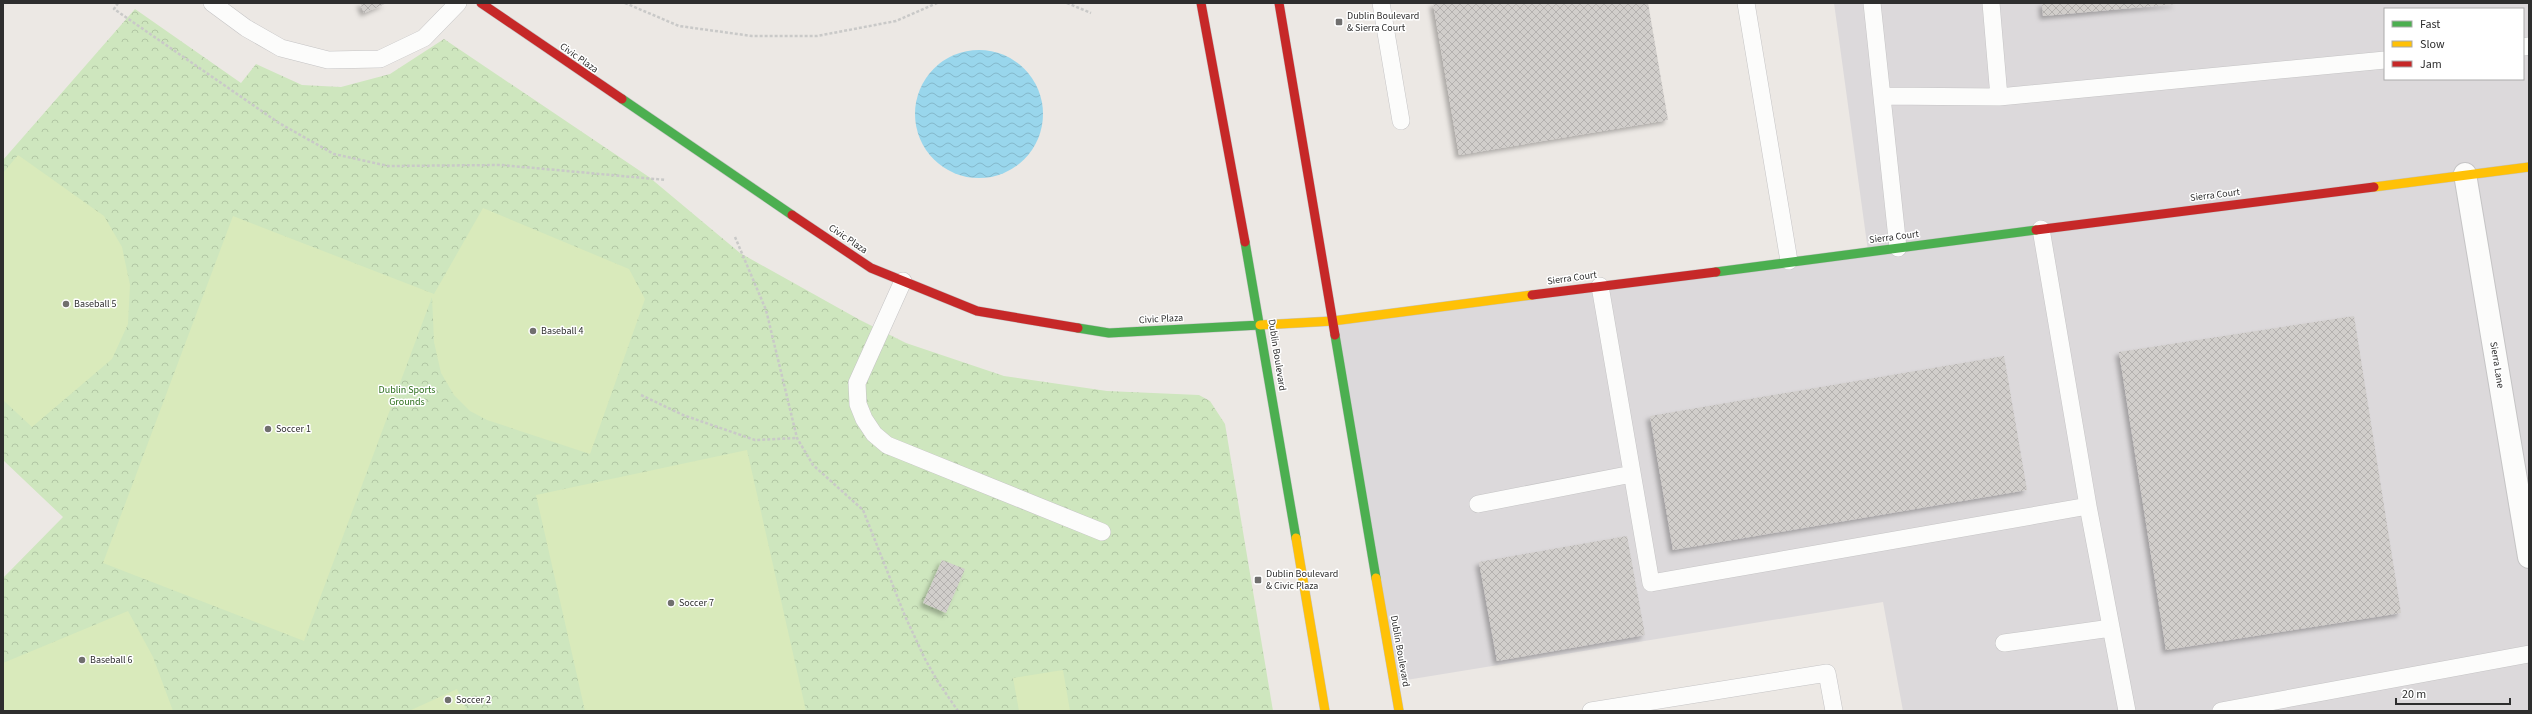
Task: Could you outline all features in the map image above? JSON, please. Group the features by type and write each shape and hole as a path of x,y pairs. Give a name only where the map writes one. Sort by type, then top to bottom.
{"street":[{"name":"Civic Plaza","path":"481,3 871,268 977,311 1109,333 1261,325"},
{"name":"Dublin Boulevard","path":"1201,3 1261,325 1325,711"},
{"name":"Dublin Boulevard","path":"1279,3 1399,711"},
{"name":"Sierra Court","path":"1261,325 1333,321 1789,261 2529,167"},
{"name":"Sierra Lane","path":"2466,174 2529,556"}],"lane":[{"path":"212,3 246,28 281,48 328,60 380,59 424,38 458,3"},
{"path":"1381,3 1401,121"},
{"path":"1746,3 1789,261"},
{"path":"1872,3 1898,248"},
{"path":"1991,3 2000,96"},
{"path":"1882,96 2000,96 2384,60"},
{"path":"2041,229 2088,506 2127,711"},
{"path":"903,281 858,383 858,404 874,434 887,445 1102,532"},
{"path":"1600,286 1651,583 2088,506"},
{"path":"1478,504 1632,474"},
{"path":"2004,643 2111,628"},
{"path":"2221,711 2529,654"},
{"path":"1591,711 1827,672 1834,711"}],"path":[{"path":"118,3 114,9 279,123 334,154 388,166 501,165 666,180"},
{"path":"624,3 679,26 752,36 817,36 896,21 937,3"},
{"path":"1067,3 1091,13"},
{"path":"735,237 766,310 797,438 813,465 863,510 905,616 925,659 938,682 958,711"},
{"path":"641,395 683,415 755,440 797,438"}],"shaded area":[{"path":"1834,3 2529,3 2529,711 1903,711 1883,602 1394,682 1333,321 1868,251"}],"green space":[{"name":"Dublin Sports Grounds","path":"135,9 241,83 256,64 302,85 341,87 390,74 444,39 649,177 740,253 860,320 906,343 1004,376 1107,391 1199,395 1210,401 1225,424 1273,711 3,711 3,578 63,517 3,460 3,160"},
{"name":"Baseball 5","path":"18,155 104,216 122,247 130,285 128,324 112,359 32,427 3,400 3,173"},
{"name":"Soccer 1","path":"483,208 629,269 645,299 590,454 487,420 470,411 454,395 441,373 434,342 432,297 304,641 103,563 233,216 434,294"},
{"name":"Soccer 7","path":"747,450 806,711 585,711 536,495"},
{"name":"Baseball 6","path":"128,611 153,657 173,711 3,711 3,663"},
{"path":"1063,670 1070,711 1019,711 1013,678"},
{"name":"Soccer 2","path":"457,689 467,711 409,711"}],"water":[{"path":"973,50 985,50 1004,54 1025,68 1039,89 1043,114 1039,139 1025,160 1004,174 985,178 973,178 954,174 933,160 919,139 915,120 915,108 919,89 933,68 954,54"}],"building":[{"path":"360,3 387,3 364,13"},
{"path":"1433,3 1648,3 1668,120 1459,155"},
{"path":"2042,3 2176,3 2176,4 2043,16"},
{"path":"2354,316 2401,613 2166,650 2119,352"},
{"path":"2004,356 2027,490 1673,550 1650,416"},
{"path":"1627,536 1645,635 1497,661 1479,562"},
{"path":"942,560 965,569 946,613 923,603"}],"traffic: fast":[{"path":"622,99 792,215"},
{"path":"1716,272 2036,230"},
{"path":"1245,242 1296,538"},
{"path":"1078,328 1109,333 1260,325"},
{"path":"1335,335 1376,578"}],"traffic: slow":[{"path":"2374,187 2529,167"},
{"path":"1260,325 1333,321 1532,295"},
{"path":"1296,538 1325,711"},
{"path":"1376,578 1399,711"}],"traffic: jam":[{"path":"481,3 622,99"},
{"path":"1201,3 1245,242"},
{"path":"1279,3 1335,335"},
{"path":"2036,230 2374,187"},
{"path":"792,215 871,268 977,311 1078,328"},
{"path":"1532,295 1716,272"}],"place":[{"name":"Dublin Boulevard & Sierra Court","path":"1339,22"},
{"name":"Baseball 5","path":"66,304"},
{"name":"Baseball 4","path":"533,331"},
{"name":"Soccer 1","path":"268,429"},
{"name":"Dublin Boulevard & Civic Plaza","path":"1258,580"},
{"name":"Soccer 7","path":"671,603"},
{"name":"Baseball 6","path":"82,660"},
{"name":"Soccer 2","path":"448,700"}]}
